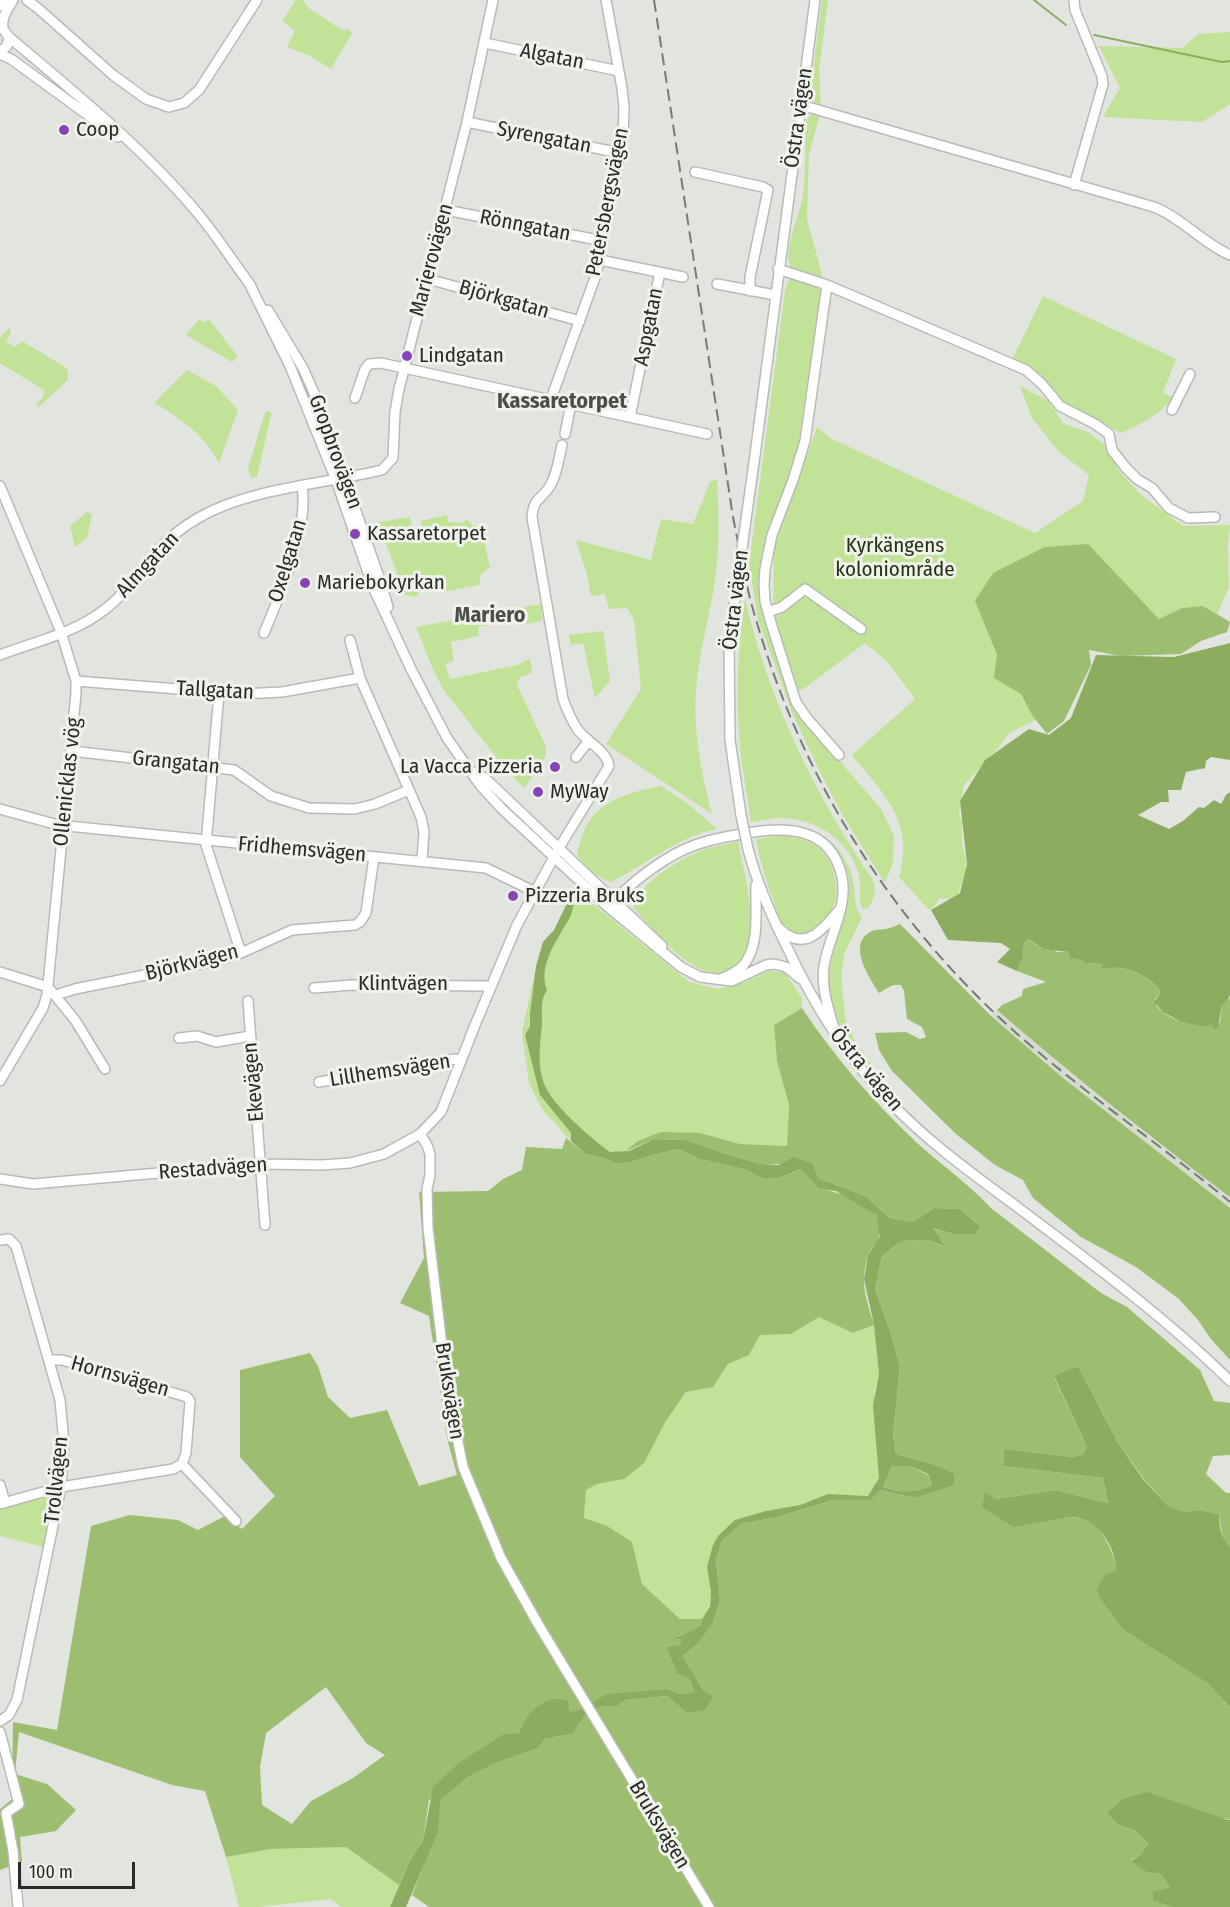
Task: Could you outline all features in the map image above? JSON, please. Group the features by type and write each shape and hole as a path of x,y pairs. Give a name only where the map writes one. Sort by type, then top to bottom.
{"street":[{"path":"0,6 3,0"},
{"path":"2,27 4,14 13,0"},
{"path":"27,0 112,75 147,99 169,106 183,103 199,90 257,0"},
{"name":"Marierovägen","path":"341,479 382,470 393,458 395,412 404,367 446,210 493,0"},
{"name":"Petersbergsvägen","path":"551,399 600,260 624,124 619,71 606,0"},
{"name":"Östra vägen","path":"815,0 729,641 730,740 741,815 756,879 801,979 824,1019 857,1064 892,1104 935,1144 1160,1317 1230,1381"},
{"path":"1074,0 1075,10 1102,76 1103,84 1074,185"},
{"name":"Gropbrovägen","path":"2,27 9,37 64,82 155,167 198,214 249,283 290,366 341,479 374,587 411,669 447,738 472,771 486,779 557,853 681,967 700,977 720,980"},
{"path":"0,53 7,46 9,37"},
{"name":"Algatan","path":"485,43 619,71"},
{"name":"Gropbrovägen","path":"0,53 59,94 155,167"},
{"path":"801,105 1164,211 1208,244 1230,255"},
{"name":"Syrengatan","path":"467,123 620,153"},
{"path":"695,172 768,190 750,277 750,291"},
{"name":"Rönngatan","path":"446,210 603,241"},
{"path":"600,260 683,276"},
{"path":"778,269 827,285 1026,370 1042,384 1060,406 1109,434 1112,450 1120,462 1137,479 1152,488 1169,508 1188,518 1215,517"},
{"name":"Aspgatan","path":"630,417 660,272"},
{"name":"Björkgatan","path":"428,279 580,321"},
{"path":"717,284 775,295"},
{"path":"827,285 805,441 793,480 771,535 764,585 768,612 796,702 839,755"},
{"path":"355,398 365,369 369,364 381,363 706,434"},
{"path":"1172,410 1190,374"},
{"path":"565,434 571,404"},
{"path":"420,1134 441,1112 503,956 535,892 607,774 609,766 608,761 588,742 570,717 563,699 532,517 537,498 549,488 553,481 562,445"},
{"name":"Almgatan","path":"0,655 61,632 104,611 171,536 199,518 233,503 341,479"},
{"name":"Ollenicklas vög","path":"0,486 61,632 76,681 72,751 60,849 48,987 43,1008 0,1080"},
{"name":"Oxelgatan","path":"264,633 277,604 300,528 303,510 302,487"},
{"path":"768,612 782,607 806,589 859,627"},
{"path":"350,640 357,678 423,824 422,861"},
{"name":"Tallgatan","path":"76,681 219,693 282,692 357,678"},
{"path":"219,693 206,841 208,855 241,953"},
{"path":"576,757 588,742"},
{"name":"Grangatan","path":"72,751 234,770 271,796 309,808 355,809 409,790"},
{"name":"Fridhemsvägen","path":"0,808 58,825 422,861 491,870 535,892"},
{"path":"612,904 630,886 656,867 686,849 710,840 757,831 784,829 805,832 816,838 837,862 843,883 839,920 826,956 824,975 825,997 836,1036"},
{"name":"Björkvägen","path":"56,995 75,988 215,961 241,953 292,930 355,925 366,914 374,857"},
{"path":"720,980 742,967 750,954 754,939 756,879"},
{"path":"776,926 790,937 803,939 819,933 840,909"},
{"path":"720,980 732,981 766,965 774,964 786,967 801,979"},
{"path":"0,972 48,987 75,1020 105,1069"},
{"name":"Klintvägen","path":"314,988 352,984 491,986"},
{"name":"Ekevägen","path":"248,1001 266,1225"},
{"path":"179,1038 197,1036 216,1042 250,1036"},
{"name":"Lillhemsvägen","path":"319,1082 455,1059 461,1060"},
{"name":"Restadvägen","path":"0,1179 33,1184 261,1164 321,1165 360,1162 384,1154 420,1134"},
{"name":"Bruksvägen","path":"420,1134 430,1154 427,1189 428,1228 447,1386 463,1467 501,1558 538,1624 709,1907"},
{"name":"Trollvägen","path":"0,1721 11,1712 17,1700 61,1488 64,1450 62,1416 49,1360 16,1246 5,1240"},
{"name":"Hornsvägen","path":"49,1360 62,1360 188,1397 190,1401 186,1452 182,1464"},
{"path":"0,1485 2,1504 61,1488 173,1469 182,1464 236,1521"},
{"path":"0,1732 19,1804 6,1813 13,1851 18,1907"}],"shaded area":[{"path":"1088,544 1159,619 1182,608 1203,606 1230,622 1227,632 1201,641 1181,654 1121,656 1089,650 1091,665 1064,721 1047,734 1032,715 1021,694 994,678 997,655 975,601 993,573 1045,547"},
{"path":"1230,643 1230,760 1211,757 1206,761 1205,768 1186,772 1181,790 1168,790 1169,802 1161,802 1138,815 1169,829 1183,821 1199,807 1204,808 1214,800 1221,804 1230,792 1230,995 1222,1005 1218,1028 1214,1029 1210,1023 1208,1027 1181,1022 1163,1012 1154,1002 1161,992 1156,986 1142,975 1127,969 1103,969 1101,967 1103,964 1084,963 1083,960 1069,957 1068,952 1042,948 1028,939 1024,944 1023,957 1017,971 997,962 1010,949 1001,943 948,940 931,910 960,893 967,864 960,801 985,760 1029,729 1049,735 1071,718 1096,655 1174,657"},
{"path":"572,893 575,896 571,915 551,951 545,970 547,990 542,1003 540,1052 542,1077 560,1108 610,1152 629,1151 654,1139 686,1140 761,1164 779,1165 794,1157 813,1164 818,1178 865,1196 890,1218 913,1222 934,1208 960,1209 980,1226 975,1234 953,1234 933,1228 944,1246 928,1240 901,1241 882,1256 875,1289 900,1366 893,1435 896,1454 936,1465 954,1473 954,1485 914,1498 880,1490 871,1500 833,1500 777,1517 741,1524 722,1541 716,1560 720,1599 712,1624 697,1644 683,1656 703,1690 713,1696 705,1710 687,1713 667,1696 625,1700 616,1707 603,1706 588,1712 572,1734 545,1739 538,1748 496,1763 468,1777 440,1800 438,1832 406,1907 390,1907 410,1860 423,1841 433,1787 459,1763 502,1735 519,1733 524,1722 542,1704 555,1699 568,1701 569,1712 581,1709 607,1694 668,1689 680,1694 694,1692 690,1680 677,1673 667,1647 682,1644 680,1639 673,1640 702,1624 702,1619 710,1606 711,1592 707,1567 713,1545 718,1536 735,1520 800,1505 828,1494 868,1496 879,1478 873,1405 879,1374 874,1325 864,1279 868,1255 880,1236 876,1215 836,1191 819,1189 801,1169 779,1178 764,1179 744,1169 699,1159 679,1149 617,1164 586,1154 571,1141 571,1133 540,1095 525,1035 530,1026 536,966 543,942 554,930","holes":["892,1466 911,1466 928,1474 932,1485 920,1490 908,1491 883,1487"]},
{"path":"900,924 991,1016 1063,1078 1230,1208 1230,1360 1179,1299 1136,1267 1081,1237 1033,1198 1023,1180 995,1165 956,1134 892,1071 879,1050 875,1033 906,1032 920,1039 926,1037 922,1027 907,1019 904,991 901,985 893,985 879,993 866,970 860,952 864,936 872,931 888,929"},
{"path":"1028,939 1041,948 1068,952 1084,960 1085,963 1104,964 1103,969 1127,969 1142,975 1161,992 1155,999 1157,1007 1181,1022 1220,1023 1222,1005 1230,998 1230,1197 1170,1152 997,1010 1002,1005 1022,996 1023,989 1046,982 1017,971 1023,957 1024,944"},
{"path":"802,1008 855,1078 915,1141 991,1208 1101,1293 1127,1307 1200,1370 1214,1401 1230,1403 1230,1455 1213,1456 1206,1474 1226,1493 1230,1493 1230,1547 1223,1541 1219,1514 1200,1510 1185,1512 1167,1505 1144,1479 1118,1443 1078,1366 1054,1377 1087,1447 1083,1454 1073,1457 1004,1449 1003,1466 1103,1478 1108,1503 1056,1490 995,1499 982,1506 1014,1526 1067,1517 1079,1518 1100,1531 1115,1560 1116,1570 1105,1575 1125,1631 1207,1683 1230,1707 1230,1819 1107,1812 1119,1825 1136,1831 1148,1844 1141,1854 1131,1860 1146,1872 1161,1874 1170,1888 1153,1901 1172,1907 429,1907 412,1895 437,1832 439,1800 468,1777 496,1763 538,1748 545,1739 572,1734 588,1712 603,1706 616,1707 625,1700 667,1696 687,1713 703,1690 683,1656 697,1644 720,1599 716,1560 722,1541 741,1524 777,1517 833,1500 871,1500 880,1490 914,1498 934,1490 954,1473 936,1465 896,1454 893,1435 900,1366 875,1289 882,1256 901,1241 928,1240 943,1246 932,1228 953,1234 975,1234 979,1225 960,1209 934,1208 913,1222 890,1218 865,1196 818,1178 813,1164 761,1164 686,1140 654,1139 624,1152 638,1141 661,1132 700,1133 740,1144 787,1146 789,1105 777,1061 774,1025"},
{"path":"997,1010 1069,1072 1229,1196 1230,1208 1063,1078 991,1016"},
{"path":"566,1138 586,1154 617,1164 679,1149 699,1159 744,1169 764,1179 779,1178 802,1169 819,1189 838,1193 871,1210 878,1218 881,1227 878,1239 868,1256 864,1277 866,1297 874,1325 853,1333 819,1317 791,1334 760,1335 749,1355 728,1364 713,1387 686,1392 664,1424 644,1463 624,1479 597,1484 586,1490 584,1518 607,1526 632,1542 642,1584 680,1619 702,1619 702,1624 692,1633 681,1635 675,1640 680,1639 683,1644 667,1647 690,1680 694,1692 680,1694 668,1689 593,1703 581,1709 522,1725 519,1733 429,1800 423,1841 410,1860 399,1885 346,1847 271,1849 226,1857 205,1791 172,1785 19,1732 15,1774 47,1784 76,1810 56,1831 20,1837 22,1862 0,1870 0,1809 12,1799 13,1722 57,1730 91,1526 130,1515 178,1520 198,1530 225,1516 242,1529 275,1496 240,1457 240,1370 310,1353 318,1366 328,1397 350,1418 387,1410 419,1486 457,1475 447,1438 429,1316 400,1303 424,1258 419,1192 488,1191 503,1179 522,1170 526,1147 562,1149","holes":["326,1687 366,1743 385,1755 353,1778 311,1801 292,1824 262,1805 260,1767 266,1733"]},
{"path":"1078,1366 1118,1443 1143,1479 1167,1505 1185,1512 1200,1510 1219,1514 1222,1536 1230,1547 1230,1707 1207,1683 1125,1631 1100,1598 1097,1589 1105,1575 1116,1570 1108,1542 1095,1527 1087,1521 1069,1517 1014,1527 982,1507 985,1492 995,1499 1056,1490 1108,1503 1103,1478 1003,1466 1004,1449 1073,1457 1083,1454 1087,1447 1054,1376"},
{"path":"892,1466 911,1466 928,1475 932,1485 920,1490 908,1491 883,1487"},
{"path":"1147,1792 1230,1819 1230,1907 1172,1907 1153,1901 1153,1892 1170,1888 1161,1874 1146,1872 1131,1861 1141,1854 1148,1844 1136,1831 1119,1825 1107,1813 1123,1799"}],"green space":[{"path":"296,0 303,0 310,9 342,30 348,29 352,33 331,69 310,56 287,47 295,31 282,21"},
{"path":"822,0 828,0 819,70 821,108 816,107 810,93"},
{"path":"1230,32 1230,104 1202,122 1103,117 1120,88 1099,46 1182,48 1199,34"},
{"path":"812,114 820,115 809,154 807,219 823,278 791,268 789,261 790,243 803,195 806,120"},
{"path":"799,277 815,285 821,291 815,343 797,456 762,552 758,582 771,634 801,716 881,809 894,836 893,863 885,883 842,814 793,715 758,619 749,565 785,290 789,279"},
{"path":"1043,296 1176,359 1163,393 1173,397 1150,418 1122,433 1087,416 1068,410 1050,386 1013,358"},
{"path":"199,319 205,322 209,319 238,357 232,362 186,335"},
{"path":"9,328 11,333 6,342 15,347 22,341 68,371 68,380 39,407 36,406 44,395 44,390 0,363 0,337"},
{"path":"187,370 216,386 238,410 219,463 207,444 191,428 154,403"},
{"name":"Kyrkängens koloniområde","path":"1020,386 1048,401 1064,424 1088,432 1106,446 1119,471 1140,494 1183,526 1230,525 1229,587 1217,614 1203,606 1182,608 1159,619 1087,544 975,601 997,655 1036,720 1009,733 964,785 959,813 966,860 965,874 958,894 948,899 939,898 936,905 929,910 899,877 903,857 903,840 894,810 852,755 915,699 886,660 865,643 802,690 798,690 773,616 779,611 773,605 774,549 817,427 832,439 1035,533 1083,501 1089,475 1059,452 1032,418"},
{"path":"268,411 271,415 257,477 251,478 248,468 265,412"},
{"path":"717,479 719,529 717,566 699,664 695,707 699,754 712,814 606,744 641,689 634,619 627,608 609,609 605,594 591,596 576,540 651,560 661,519 693,524 710,482"},
{"path":"87,512 92,514 87,538 75,547 70,526"},
{"path":"447,515 448,522 459,523 468,520 472,525 481,526 490,568 481,574 479,585 442,592 439,581 423,585 416,597 405,595 378,522 410,517 413,529 422,528 421,521"},
{"path":"745,598 767,673 796,745 832,814 873,880 874,895 868,908 863,909 860,904 860,880 853,860 846,849 827,832 804,821 791,819 776,818 751,822 738,727 739,653"},
{"path":"541,604 542,621 527,624 525,618 478,627 479,636 451,642 454,661 445,664 450,679 518,665 530,658 532,673 520,677 517,685 546,747 546,756 524,788 500,762 443,689 416,627"},
{"path":"603,631 610,681 595,698 583,643 571,645 569,635"},
{"path":"661,786 687,803 717,829 675,845 611,882 592,872 577,855 590,820 604,806 613,801 632,793"},
{"path":"816,832 835,846 845,859 851,873 856,905 862,917 845,952 841,974 845,1018 854,1039 882,1080 847,1037 830,1000 827,987 828,977 848,904 849,877 836,851"},
{"path":"785,835 807,841 821,850 831,864 836,882 836,897 829,914 818,927 804,935 797,936 789,933 782,925 764,872 756,839"},
{"path":"738,841 750,903 749,940 743,956 736,965 724,972 710,972 680,956 634,908 636,899 642,891 671,866 700,851"},
{"path":"578,892 689,982 717,989 746,982 769,971 785,973 802,998 802,1008 774,1025 777,1061 789,1105 787,1146 740,1144 700,1133 638,1141 624,1152 610,1152 560,1108 542,1077 540,1052 542,1003 546,990 544,980 547,961 571,914"},
{"path":"536,966 530,1026 525,1035 543,1087 555,1111 571,1133 571,1141 542,1109 529,1083 522,1033"},
{"path":"819,1317 853,1333 874,1325 879,1374 874,1393 879,1478 868,1496 828,1494 800,1505 735,1520 707,1567 711,1593 706,1612 702,1619 680,1619 642,1584 632,1542 584,1518 586,1490 596,1484 624,1479 687,1392 713,1387 728,1364 749,1355 759,1335 791,1334"},
{"path":"49,1496 53,1501 43,1547 0,1536 0,1509"},
{"path":"346,1847 399,1885 390,1907 342,1907 330,1899 239,1907 226,1857 271,1849"}],"waterway":[{"path":"1034,0 1066,25"},
{"path":"1094,35 1222,62 1230,61"}],"railway":[{"path":"654,0 738,543 757,623 798,735 853,839 886,888 961,980 1031,1046 1230,1202"}],"place":[{"name":"Coop","path":"64,130"},
{"name":"Lindgatan","path":"407,356"},
{"name":"Kassaretorpet","path":"355,534"},
{"name":"Mariebokyrkan","path":"305,583"},
{"name":"La Vacca Pizzeria","path":"555,767"},
{"name":"MyWay","path":"538,792"},
{"name":"Pizzeria Bruks","path":"513,896"}],"district":[{"name":"Kassaretorpet","path":"562,402"},
{"name":"Mariero","path":"490,616"}]}
